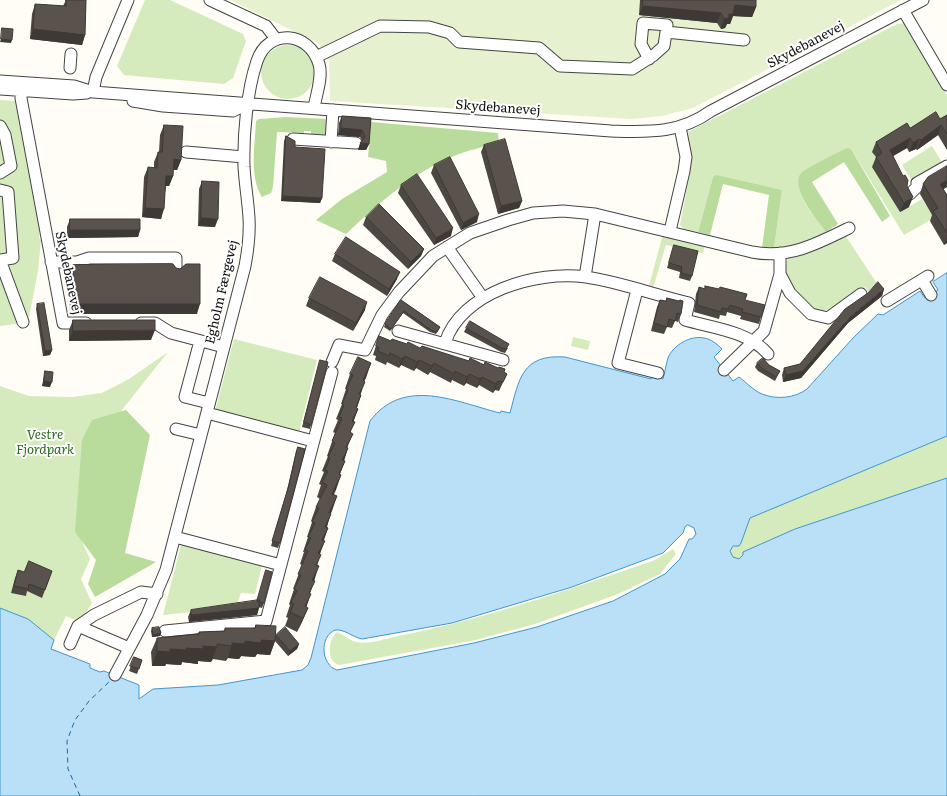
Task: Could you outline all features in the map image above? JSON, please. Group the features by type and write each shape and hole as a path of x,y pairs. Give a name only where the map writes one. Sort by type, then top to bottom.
{"street":[{"path":"93,92 99,70 128,0"},
{"path":"210,0 266,26 276,39"},
{"name":"Skydebanevej","path":"0,89 22,86 74,86 93,92 611,131 653,132 680,127 697,121 711,111 923,0"},
{"path":"903,10 947,85"},
{"path":"316,57 380,26 429,27 450,33 459,42 539,48 560,66 632,69 649,58 664,46 667,25 643,23 641,44 649,58"},
{"path":"666,32 744,40"},
{"path":"248,104 257,62 261,53 276,39 290,37 309,47 316,57 320,72 314,108"},
{"path":"70,68 71,54"},
{"name":"Skydebanevej","path":"0,81 22,86"},
{"name":"Skydebanevej","path":"22,86 22,103 63,323 93,323"},
{"name":"Egholm Færgevej","path":"115,675 157,594 166,570 245,266 249,243 249,219 244,157 248,104"},
{"path":"331,142 333,110"},
{"path":"0,126 6,135 11,166 0,173"},
{"path":"670,231 686,157 680,127"},
{"path":"293,139 356,143"},
{"path":"186,152 244,157"},
{"path":"910,194 918,186 917,183 947,166"},
{"path":"0,190 8,192 13,258 0,260 23,322"},
{"path":"165,631 266,621 339,344 365,350 382,315 399,292 433,256 473,232 508,220 533,214 563,211 595,214 759,253 780,253 811,247 849,228"},
{"path":"586,277 595,214"},
{"path":"447,248 483,298"},
{"path":"724,370 764,331 780,274 780,253"},
{"path":"51,262 77,262 89,258 176,258 176,272"},
{"path":"780,274 790,293 811,314 828,318 861,294"},
{"path":"445,343 448,333 454,324 483,298 506,287 531,280 556,276 586,277 689,303 685,320 754,341 768,354"},
{"path":"887,301 925,278 931,295"},
{"path":"637,290 618,363 658,373"},
{"path":"132,323 155,323 171,333 224,347"},
{"path":"398,331 503,360"},
{"path":"200,341 185,397 208,408 313,441"},
{"path":"176,429 201,435"},
{"path":"175,537 281,565"},
{"path":"70,644 78,626 141,592 157,594"},
{"path":"78,626 129,648"}],"green space":[{"path":"145,0 170,0 243,34 246,41 233,78 224,84 124,75 117,66"},
{"path":"230,0 901,0 693,108 662,116 632,119 330,101 329,60 318,43"},
{"path":"904,23 947,95 947,125 873,152 900,212 922,199 934,218 904,235 851,149 801,173 799,189 810,211 826,232 811,242 774,248 782,190 713,177 698,232 684,229 680,225 691,167 688,132 897,24"},
{"path":"288,45 298,47 307,53 313,62 315,72 313,82 307,91 298,97 288,99 278,97 269,91 263,82 261,72 263,62 269,53 278,47"},
{"path":"0,100 15,101 40,231 39,238 41,240 38,271 28,322 0,326"},
{"path":"287,117 327,119 326,135 311,134 311,131 304,131 304,133 277,132 273,187 271,193 262,197 255,180 254,170 256,121 259,119"},
{"path":"371,122 498,133 499,143 458,155 423,172 383,201 346,234 316,220 342,199 387,172 386,161 368,157"},
{"path":"932,146 943,164 913,183 902,165"},
{"path":"847,148 851,149 890,216 882,222 844,162 812,182 838,224 826,232 811,212 801,195 798,179 804,171"},
{"path":"716,175 782,190 774,248 762,248 769,195 723,184 710,235 698,232 713,177"},
{"path":"663,234 705,244 703,253 666,245 653,288 649,286"},
{"path":"845,235 878,285 868,292 865,287 836,309 816,312 797,294 788,282 786,266 788,257"},
{"path":"573,337 590,341 588,350 571,346"},
{"path":"234,339 317,360 299,432 215,411"},
{"name":"Vestre Fjordpark","path":"168,352 90,450 76,528 90,559 81,579 92,603 84,616 77,621 66,616 54,640 27,619 0,608 0,386 29,396 72,397 102,393 129,379"},
{"path":"126,410 150,435 125,553 156,562 95,597 88,584 96,560 75,532 82,440 92,420"},
{"path":"947,436 947,478 795,529 744,552 739,559 731,555 731,548 741,543 750,518"},
{"path":"181,545 262,565 255,594 241,593 236,607 163,615"},
{"path":"673,549 676,554 660,574 618,594 538,623 476,640 339,665 335,663 330,655 330,645 337,632 353,641 363,643 431,629 496,612 591,582 655,560"}],"water":[{"path":"947,273 947,436 750,518 741,543 739,546 733,546 730,551 733,557 739,559 743,555 743,552 795,529 947,478 947,796 0,796 0,608 28,619 54,640 51,649 90,664 90,668 100,672 104,671 139,685 139,699 153,689 218,685 302,670 308,665 311,658 370,421 384,407 398,399 414,396 431,396 466,403 500,413 501,411 510,413 516,389 525,371 531,364 551,357 565,357 651,379 652,376 663,379 670,353 683,342 699,337 711,341 722,349 714,357 733,381 739,377 756,391 768,396 791,396 807,389 853,338 878,314 883,315 920,291 925,298 938,290 933,282","holes":["688,525 694,528 696,534 692,539 689,539 680,559 665,574 613,601 537,627 474,643 337,670 328,663 325,657 324,644 326,638 335,630 339,630 362,639 452,623 572,587 663,553 683,533 685,527"]}],"building":[{"path":"66,0 86,0 85,35 33,29 35,4 66,6"},
{"path":"643,0 756,0 756,7 735,5 733,14 729,14 729,18 724,19 721,13 643,6"},
{"path":"2,28 13,29 12,40 1,39"},
{"path":"936,112 940,119 947,115 947,134 941,125 921,140 919,139 913,143 910,138 890,150 903,176 905,175 908,180 907,186 913,197 904,203 876,157 882,153 876,142 907,123 910,128"},
{"path":"342,116 371,118 369,144 360,143 365,137 362,130 341,128"},
{"path":"164,125 183,126 181,160 174,159 173,176 166,176 164,209 145,208 148,167 157,168 158,152 162,152"},
{"path":"286,136 295,141 295,147 325,149 322,198 283,196"},
{"path":"505,139 522,201 501,206 484,145"},
{"path":"450,157 479,214 463,223 434,165"},
{"path":"947,166 947,180 940,184 947,195 947,233 933,211 938,208 923,184 928,177"},
{"path":"417,174 453,228 436,238 401,185"},
{"path":"202,181 219,182 218,219 201,218"},
{"path":"379,204 424,249 411,262 366,217"},
{"path":"70,219 140,219 140,230 70,230"},
{"path":"346,237 400,272 389,289 335,254"},
{"path":"674,245 698,251 692,276 681,273 682,267 669,263"},
{"path":"173,264 176,268 180,269 186,264 200,264 200,304 73,304 73,265"},
{"path":"320,277 367,302 356,323 309,298"},
{"path":"878,282 884,289 850,317 803,371 786,375 784,368 800,364 845,309 868,293"},
{"path":"705,286 719,289 720,287 747,294 745,300 765,305 761,317 742,312 743,309 730,305 728,309 722,308 721,312 697,305 699,287 705,289"},
{"path":"667,298 683,301 681,314 677,313 675,321 669,319 667,327 654,323 660,300 666,301"},
{"path":"401,300 440,327 437,332 431,330 404,311 391,329 385,324"},
{"path":"44,303 52,350 45,351 37,304"},
{"path":"73,320 155,320 155,330 73,331"},
{"path":"470,321 509,344 506,349 466,328"},
{"path":"379,336 391,341 392,339 407,344 408,342 420,348 422,346 469,361 470,358 484,365 485,362 498,368 505,369 504,372 507,374 503,382 498,381 496,384 482,377 480,379 469,374 467,377 455,371 454,374 434,363 432,366 419,360 417,362 405,356 402,359 390,353 389,356 378,351 379,348 376,346"},
{"path":"358,357 371,363 363,380 365,382 359,394 361,395 356,407 358,409 352,421 355,422 350,432 353,434 346,447 348,448 342,460 345,461 339,474 341,475 332,494 337,496 329,513 331,514 325,527 328,528 322,540 325,541 318,553 321,555 316,565 319,566 312,580 315,581 309,593 311,594 305,606 308,608 303,618 290,612 294,604 291,602 297,591 294,589 301,575 298,574 308,551 305,549 311,538 308,537 315,523 312,522 319,508 316,507 327,485 322,482 328,471 325,470 330,458 328,457 335,443 332,441 342,418 339,417 344,405 342,404 348,390 346,389 353,375 350,374"},
{"path":"763,358 769,365 780,371 776,377 760,367 757,363"},
{"path":"320,360 328,362 311,425 304,422"},
{"path":"45,371 53,372 52,382 44,381"},
{"path":"298,447 305,449 280,543 272,541 289,485"},
{"path":"29,561 52,571 45,590 29,584 28,589 14,586 18,570 24,572"},
{"path":"266,570 272,572 264,603 259,602 259,600 257,601"},
{"path":"259,600 259,608 191,615 191,610"},
{"path":"256,625 276,626 275,641 262,640 260,643 245,641 245,644 232,643 232,646 217,644 217,647 203,646 203,649 186,648 186,650 170,649 170,652 157,651 157,638 199,634 199,632 225,631 225,628 255,628"},
{"path":"159,627 161,633 153,635 152,628"},
{"path":"285,627 299,644 290,651 276,635"},
{"path":"134,657 142,660 139,669 130,666"}],"ferry route":[{"path":"80,796 68,769 67,741 75,720 89,701 112,679"}]}
